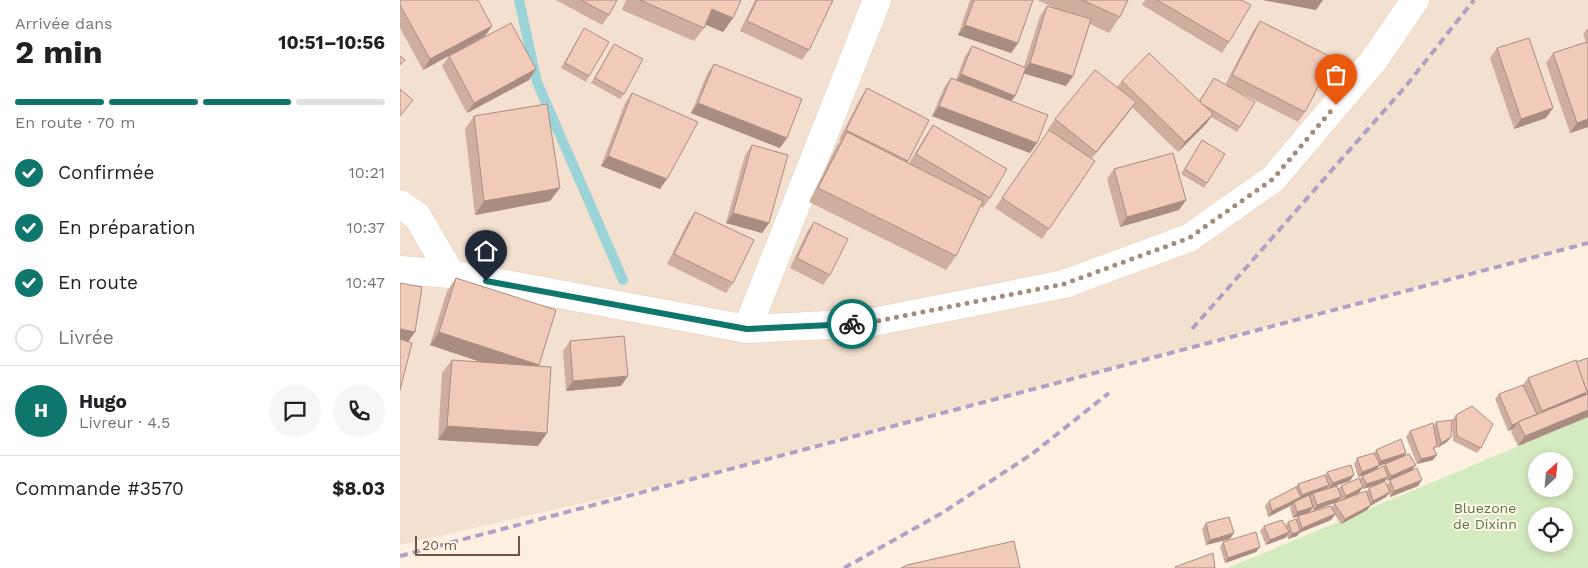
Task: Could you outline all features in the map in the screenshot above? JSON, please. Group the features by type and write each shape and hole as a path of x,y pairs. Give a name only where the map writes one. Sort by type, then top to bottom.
{"main road":[{"path":"747,329 877,0"},
{"path":"400,270 451,274 747,329 868,323 1064,284 1189,238 1273,179 1374,60 1414,0"},
{"path":"400,204 417,216 451,274"}],"shaded area":[{"path":"400,0 1588,0 1588,242 696,477 400,545"}],"green space":[{"name":"Bluezone de Dixinn","path":"1588,417 1588,568 1228,568"}],"building":[{"path":"400,0 478,0 492,26 430,59 400,5"},
{"path":"581,0 617,0 609,15"},
{"path":"640,0 741,0 733,18 712,9 704,28"},
{"path":"757,0 833,0 809,50 747,21"},
{"path":"974,0 1033,0 1018,43 965,25"},
{"path":"1082,0 1128,0 1120,17"},
{"path":"1157,0 1241,0 1251,5 1229,42"},
{"path":"1047,6 1091,19 1073,76 1030,63"},
{"path":"1260,21 1333,58 1305,112 1232,75"},
{"path":"511,23 536,69 474,103 449,56"},
{"path":"584,28 609,42 589,76 565,63"},
{"path":"1529,38 1553,108 1521,119 1497,48"},
{"path":"1587,42 1588,119 1577,123 1553,53"},
{"path":"614,44 643,59 624,94 595,78"},
{"path":"972,46 1026,68 1015,96 961,74"},
{"path":"1149,53 1213,114 1185,142 1122,81"},
{"path":"400,56 405,60 400,65"},
{"path":"714,64 802,99 787,138 698,103"},
{"path":"1095,70 1136,102 1096,152 1055,119"},
{"path":"951,78 1048,115 1037,143 939,106"},
{"path":"1214,78 1255,102 1240,127 1200,101"},
{"path":"867,88 929,120 908,161 846,130"},
{"path":"400,89 413,100 400,116"},
{"path":"632,93 698,122 667,179 608,156"},
{"path":"547,104 560,188 484,201 474,116"},
{"path":"933,125 1007,169 990,198 916,154"},
{"path":"1049,130 1095,161 1049,229 1002,198"},
{"path":"847,132 983,201 956,256 818,188"},
{"path":"1202,140 1225,154 1207,183 1185,169"},
{"path":"752,145 788,155 769,223 733,213"},
{"path":"1173,153 1186,200 1127,217 1114,169"},
{"path":"695,212 754,240 733,283 674,254"},
{"path":"814,222 848,239 830,275 797,258"},
{"path":"456,278 556,310 539,365 439,332"},
{"path":"400,283 422,287 415,332 400,329"},
{"path":"624,336 628,376 573,381 570,341"},
{"path":"400,339 412,343 400,390"},
{"path":"1588,358 1588,394 1586,395 1585,393 1587,392 1576,362"},
{"path":"452,360 551,367 547,433 447,426"},
{"path":"1576,360 1587,392 1542,411 1528,378"},
{"path":"1523,385 1537,414 1512,425 1499,394"},
{"path":"1588,394 1588,410 1525,436 1518,422"},
{"path":"1472,406 1493,424 1481,448 1457,436 1456,415"},
{"path":"1452,420 1451,437 1441,443 1436,422"},
{"path":"1433,423 1437,445 1433,448 1437,455 1421,459 1410,431"},
{"path":"1401,439 1406,453 1381,461 1376,450"},
{"path":"1374,453 1380,465 1362,472 1357,458"},
{"path":"1409,454 1416,465 1391,476 1385,464"},
{"path":"1351,465 1354,475 1333,483 1327,472"},
{"path":"1384,466 1388,477 1367,484 1362,476"},
{"path":"1417,468 1422,480 1394,491 1390,480"},
{"path":"1325,475 1329,485 1302,495 1298,484"},
{"path":"1359,478 1363,487 1346,496 1341,486"},
{"path":"1385,481 1390,492 1373,501 1369,488"},
{"path":"1337,486 1341,497 1317,505 1313,493"},
{"path":"1296,487 1301,497 1272,511 1269,501"},
{"path":"1366,491 1371,505 1345,519 1334,503"},
{"path":"1309,495 1313,507 1297,512 1294,502"},
{"path":"1331,506 1335,514 1302,528 1298,516"},
{"path":"1229,517 1234,533 1210,540 1206,523"},
{"path":"1296,519 1300,531 1292,534 1288,522"},
{"path":"1282,520 1289,532 1270,540 1264,526"},
{"path":"1256,532 1260,547 1228,558 1223,542"},
{"path":"1014,541 1020,568 901,568 907,565"},
{"path":"1213,553 1215,568 1175,567"}],"waterway":[{"path":"519,0 537,82 623,280"}],"railway":[{"path":"1192,329 1406,86 1474,0"},
{"path":"400,556 1588,243"},
{"path":"844,568 942,513 1032,454 1109,393"}],"way so far":[{"path":"852,324 868,323 1064,284 1189,238 1273,179 1336,105"}],"route":[{"path":"486,281 747,329 852,324"}]}
